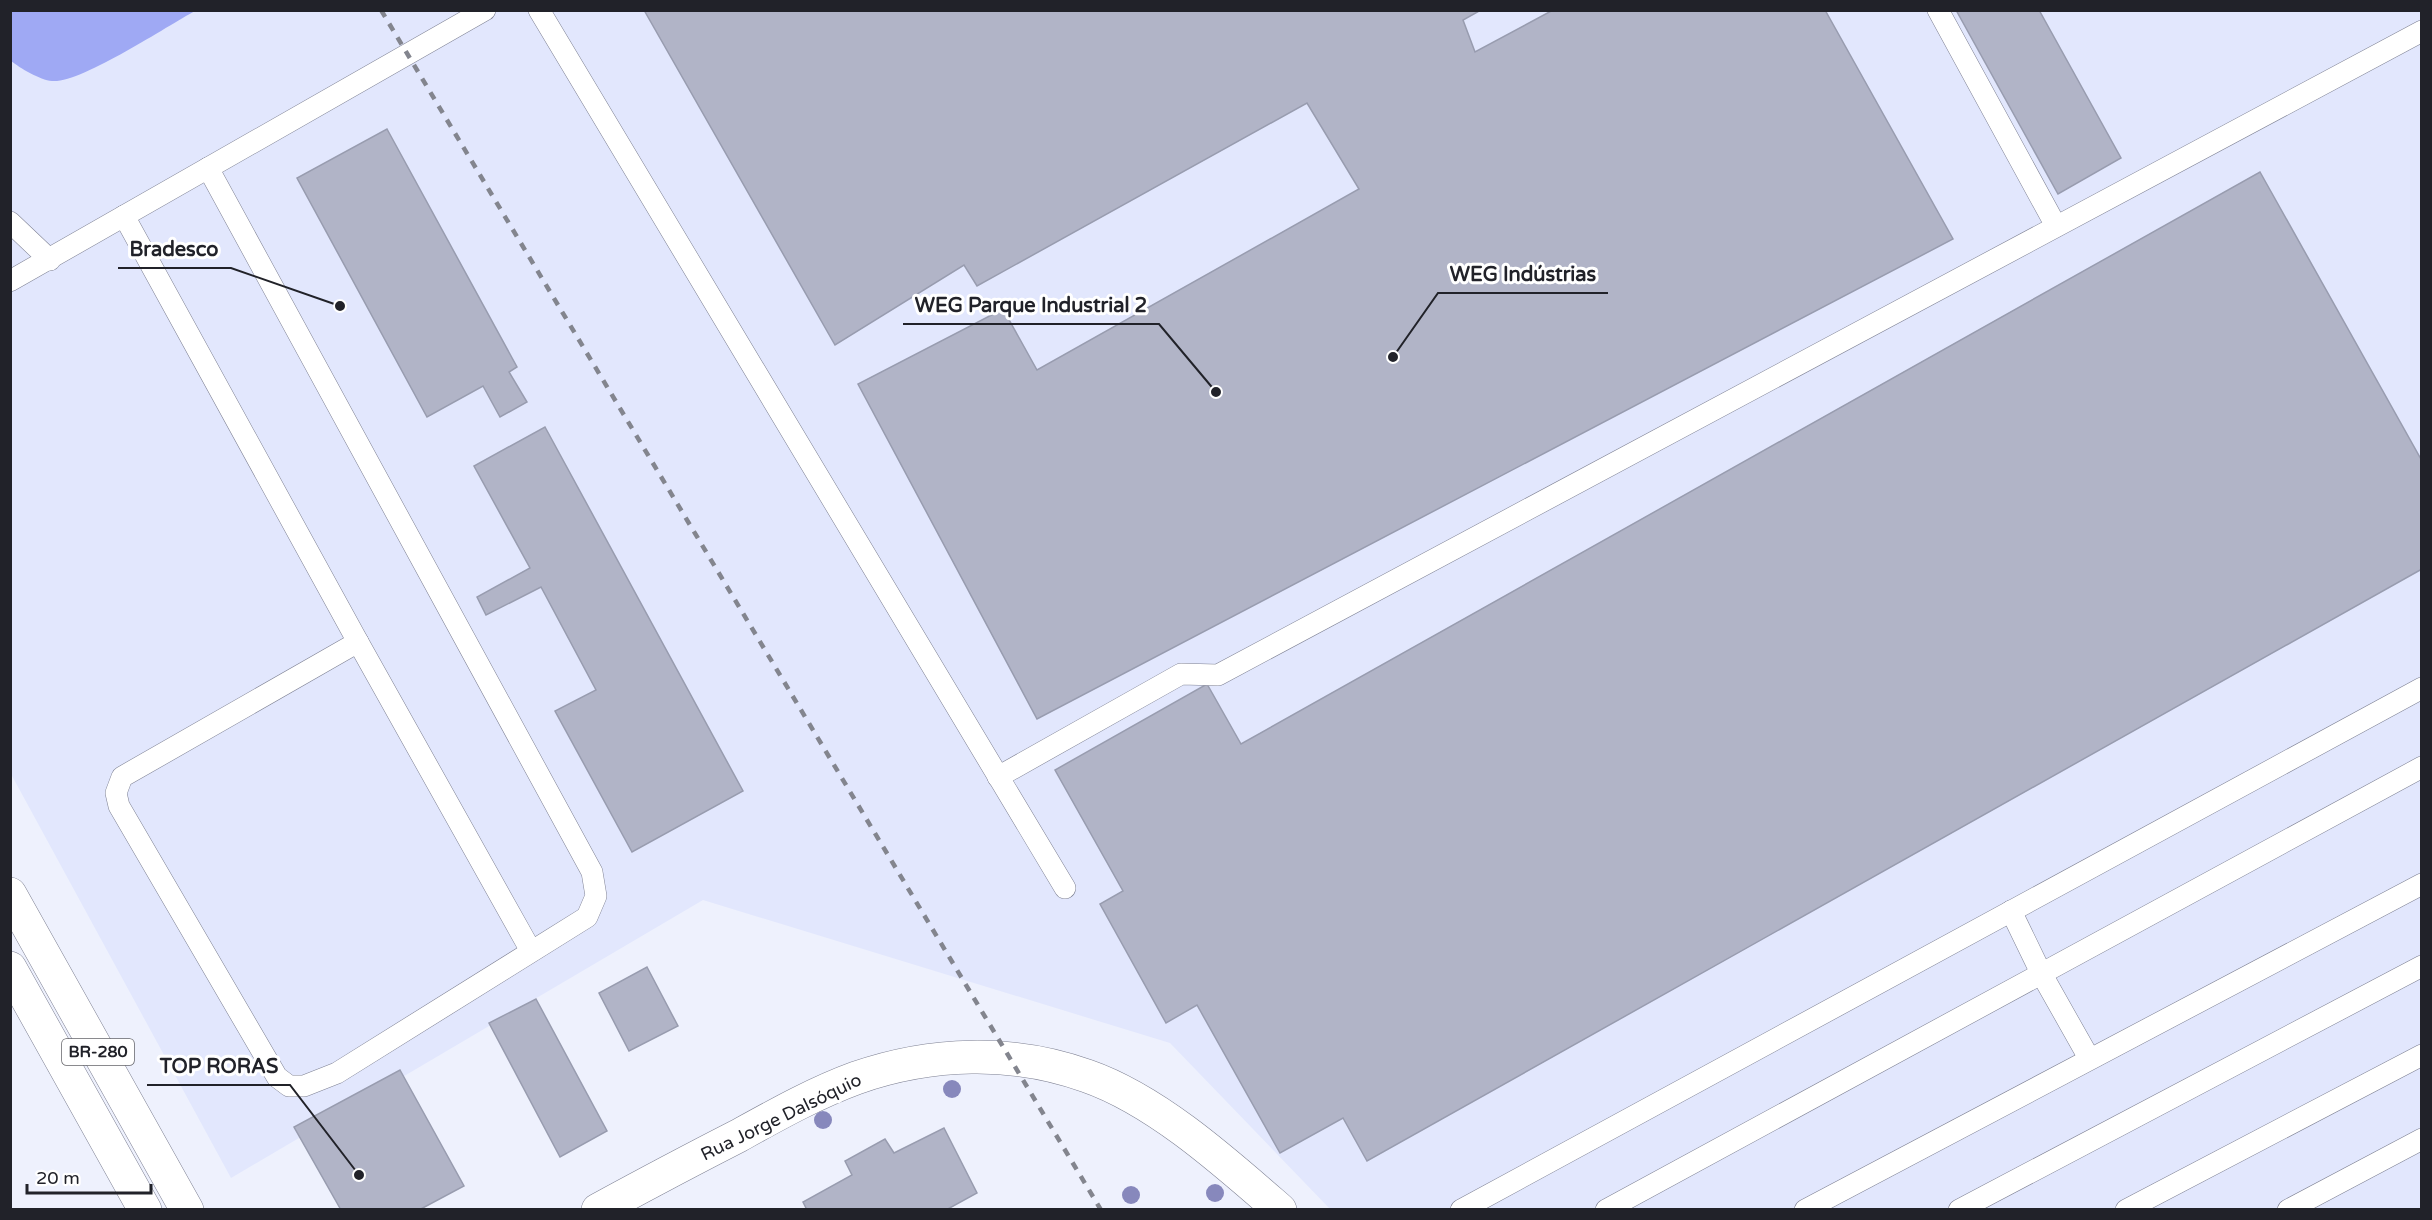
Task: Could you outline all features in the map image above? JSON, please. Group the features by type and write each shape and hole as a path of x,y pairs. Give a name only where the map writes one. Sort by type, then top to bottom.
{"highway":[{"name":"BR-280","path":"10,894 187,1209"},
{"name":"BR-280","path":"10,968 145,1209"},
{"name":"Rua Jorge Dalsóquio","path":"598,1209 807,1100 856,1078 912,1062 966,1057 1010,1058 1048,1064 1089,1076 1167,1118 1280,1209"}],"lane":[{"path":"10,281 485,10"},
{"path":"539,10 1065,888"},
{"path":"1938,10 2056,226"},
{"path":"998,777 1181,674 1218,675 2421,31"},
{"path":"208,168 592,872 596,896 587,917 337,1074 304,1086 289,1086 277,1077 119,806 116,793 122,777 357,642"},
{"path":"124,216 357,642 531,951"},
{"path":"10,222 50,260"},
{"path":"1461,1209 2421,688"},
{"path":"1606,1209 2421,767"},
{"path":"1805,1209 2089,1058 2420,888"},
{"path":"2011,911 2041,973 2089,1058"},
{"path":"1959,1209 2421,966"},
{"path":"2126,1209 2421,1055"},
{"path":"2288,1209 2421,1139"}],"shaded area":[{"path":"10,11 2421,11 2421,1209 1330,1209 1170,1043 703,900 231,1178 11,774"}],"water":[{"path":"10,11 195,11 102,64 65,79 52,81 36,76 11,61"}],"building":[{"path":"644,10 1481,10 1463,20 1475,52 1553,10 1825,10 1953,239 1037,719 858,384 1003,309 1037,370 1359,189 1307,103 977,286 964,265 835,345"},
{"path":"1956,10 2039,10 2121,158 2058,194"},
{"path":"387,129 517,367 509,372 527,402 500,417 483,386 427,417 297,178"},
{"path":"2260,172 2422,461 2422,569 1367,1161 1343,1118 1280,1153 1197,1005 1166,1023 1100,904 1123,891 1055,770 1207,684 1241,744"},
{"path":"545,427 743,791 632,852 555,711 596,690 541,587 486,615 477,597 530,568 474,466"},
{"path":"647,967 678,1026 629,1051 599,993"},
{"path":"536,999 607,1131 560,1157 489,1023"},
{"path":"400,1070 464,1186 419,1210 341,1210 294,1127"},
{"path":"944,1128 977,1193 946,1210 807,1210 803,1202 852,1175 845,1161 885,1139 894,1153"}],"railway":[{"path":"381,10 1101,1210"}],"place":[{"name":"Bradesco","path":"340,306"},
{"name":"WEG Indústrias","path":"1393,357"},
{"name":"WEG Parque Industrial 2","path":"1216,392"},
{"name":"TOP RORAS","path":"359,1175"}]}
